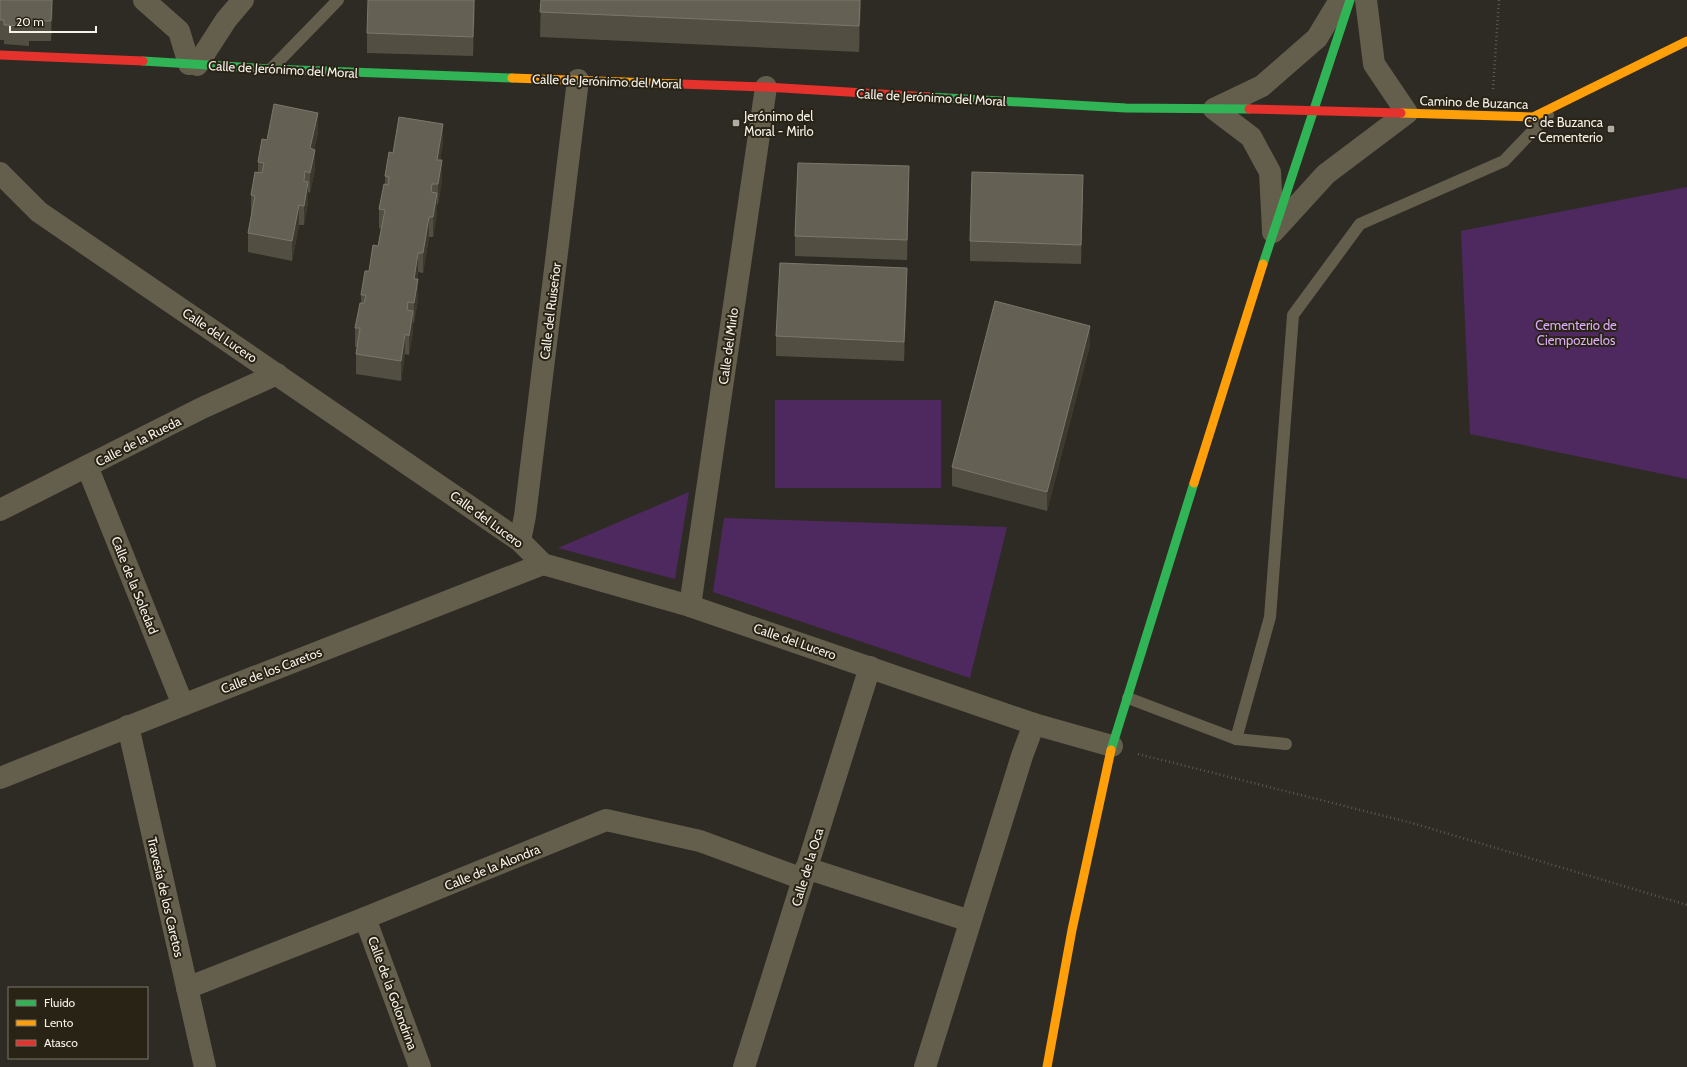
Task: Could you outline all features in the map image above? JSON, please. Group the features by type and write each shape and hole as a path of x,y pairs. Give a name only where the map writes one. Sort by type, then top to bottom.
{"street":[{"path":"144,0 179,31 193,64"},
{"path":"193,64 243,0"},
{"name":"Calle de Jerónimo del Moral","path":"1214,109 1262,86 1268,81 1317,38 1340,0"},
{"path":"1047,1067 1072,930 1112,746 1273,232 1315,110 1350,0"},
{"path":"1273,232 1326,174 1407,113 1374,64 1366,0"},
{"name":"Camino de Buzanca","path":"1315,110 1533,117 1687,41"},
{"name":"Calle de Jerónimo del Moral","path":"0,55 110,59 270,69 766,87 1126,108 1315,110"},
{"name":"Calle del Ruiseñor","path":"520,541 525,516 578,80"},
{"name":"Calle del Mirlo","path":"690,606 766,87"},
{"path":"1214,109 1251,137 1270,172 1273,232"},
{"name":"Calle del Lucero","path":"0,173 39,212 520,541 543,564 690,606 1034,724 1112,746"},
{"name":"Calle de la Rueda","path":"0,510 202,408 277,374"},
{"name":"Calle de la Soledad","path":"87,466 182,705"},
{"name":"Calle de los Caretos","path":"0,778 128,726 543,564"},
{"name":"Calle de la Oca","path":"744,1067 870,667"},
{"path":"925,1067 1022,756 1034,724"},
{"name":"Travesía de los Caretos","path":"128,726 205,1067"},
{"name":"Calle de la Alondra","path":"187,988 365,918 606,820 700,840 805,874 970,920"},
{"name":"Calle de la Golondrina","path":"365,918 420,1067"}],"lane":[{"path":"270,69 338,0"},
{"path":"1236,739 1270,617 1293,315 1360,224 1504,161 1558,105"},
{"path":"1128,698 1236,739 1286,744"}],"path":[{"path":"1491,116 1499,0"},
{"path":"1112,746 1412,822 1687,905"}],"green space":[{"name":"Cementerio de Ciempozuelos","path":"1687,187 1687,479 1470,434 1461,231"},
{"path":"775,400 941,400 941,488 775,488"},
{"path":"689,492 675,579 558,548"},
{"path":"724,518 1007,527 970,678 713,592"}],"building":[{"path":"0,0 52,0 51,21 29,21 29,26 4,25 4,20 0,20"},
{"path":"368,0 474,0 473,37 367,33"},
{"path":"541,0 860,0 859,26 540,12"},
{"path":"274,104 318,113 310,148 315,150 310,173 305,171 304,181 308,182 304,206 299,205 292,241 248,233 255,196 251,195 255,172 262,173 264,163 258,162 262,139 267,140"},
{"path":"399,117 443,124 437,160 442,160 438,184 432,184 431,192 437,193 433,217 429,217 423,253 418,253 414,279 418,279 414,303 408,302 407,310 413,311 409,336 405,334 401,361 356,354 360,328 355,328 360,303 364,303 366,295 361,295 365,271 369,271 373,245 378,246 385,210 379,209 384,184 388,185 389,177 385,176 389,152 393,153"},
{"path":"798,163 909,166 907,240 795,236"},
{"path":"972,172 1083,175 1081,245 970,241"},
{"path":"780,263 907,268 904,342 776,336"},
{"path":"995,301 1090,326 1047,492 952,467"}],"traffic: fast":[{"path":"1263,264 1350,0"},
{"path":"143,61 271,69 512,78"},
{"path":"930,97 1126,108 1249,109"},
{"path":"1111,750 1194,483"}],"traffic: slow":[{"path":"1401,113 1533,117 1687,41"},
{"path":"512,78 680,84"},
{"path":"1194,483 1263,264"},
{"path":"1047,1067 1072,930 1111,750"}],"traffic: jam":[{"path":"0,55 143,61"},
{"path":"680,84 766,87 930,97"},
{"path":"1249,109 1401,113"}],"place":[{"name":"Jerónimo del Moral - Mirlo","path":"736,123"},
{"name":"Cº de Buzanca - Cementerio","path":"1611,129"}]}
